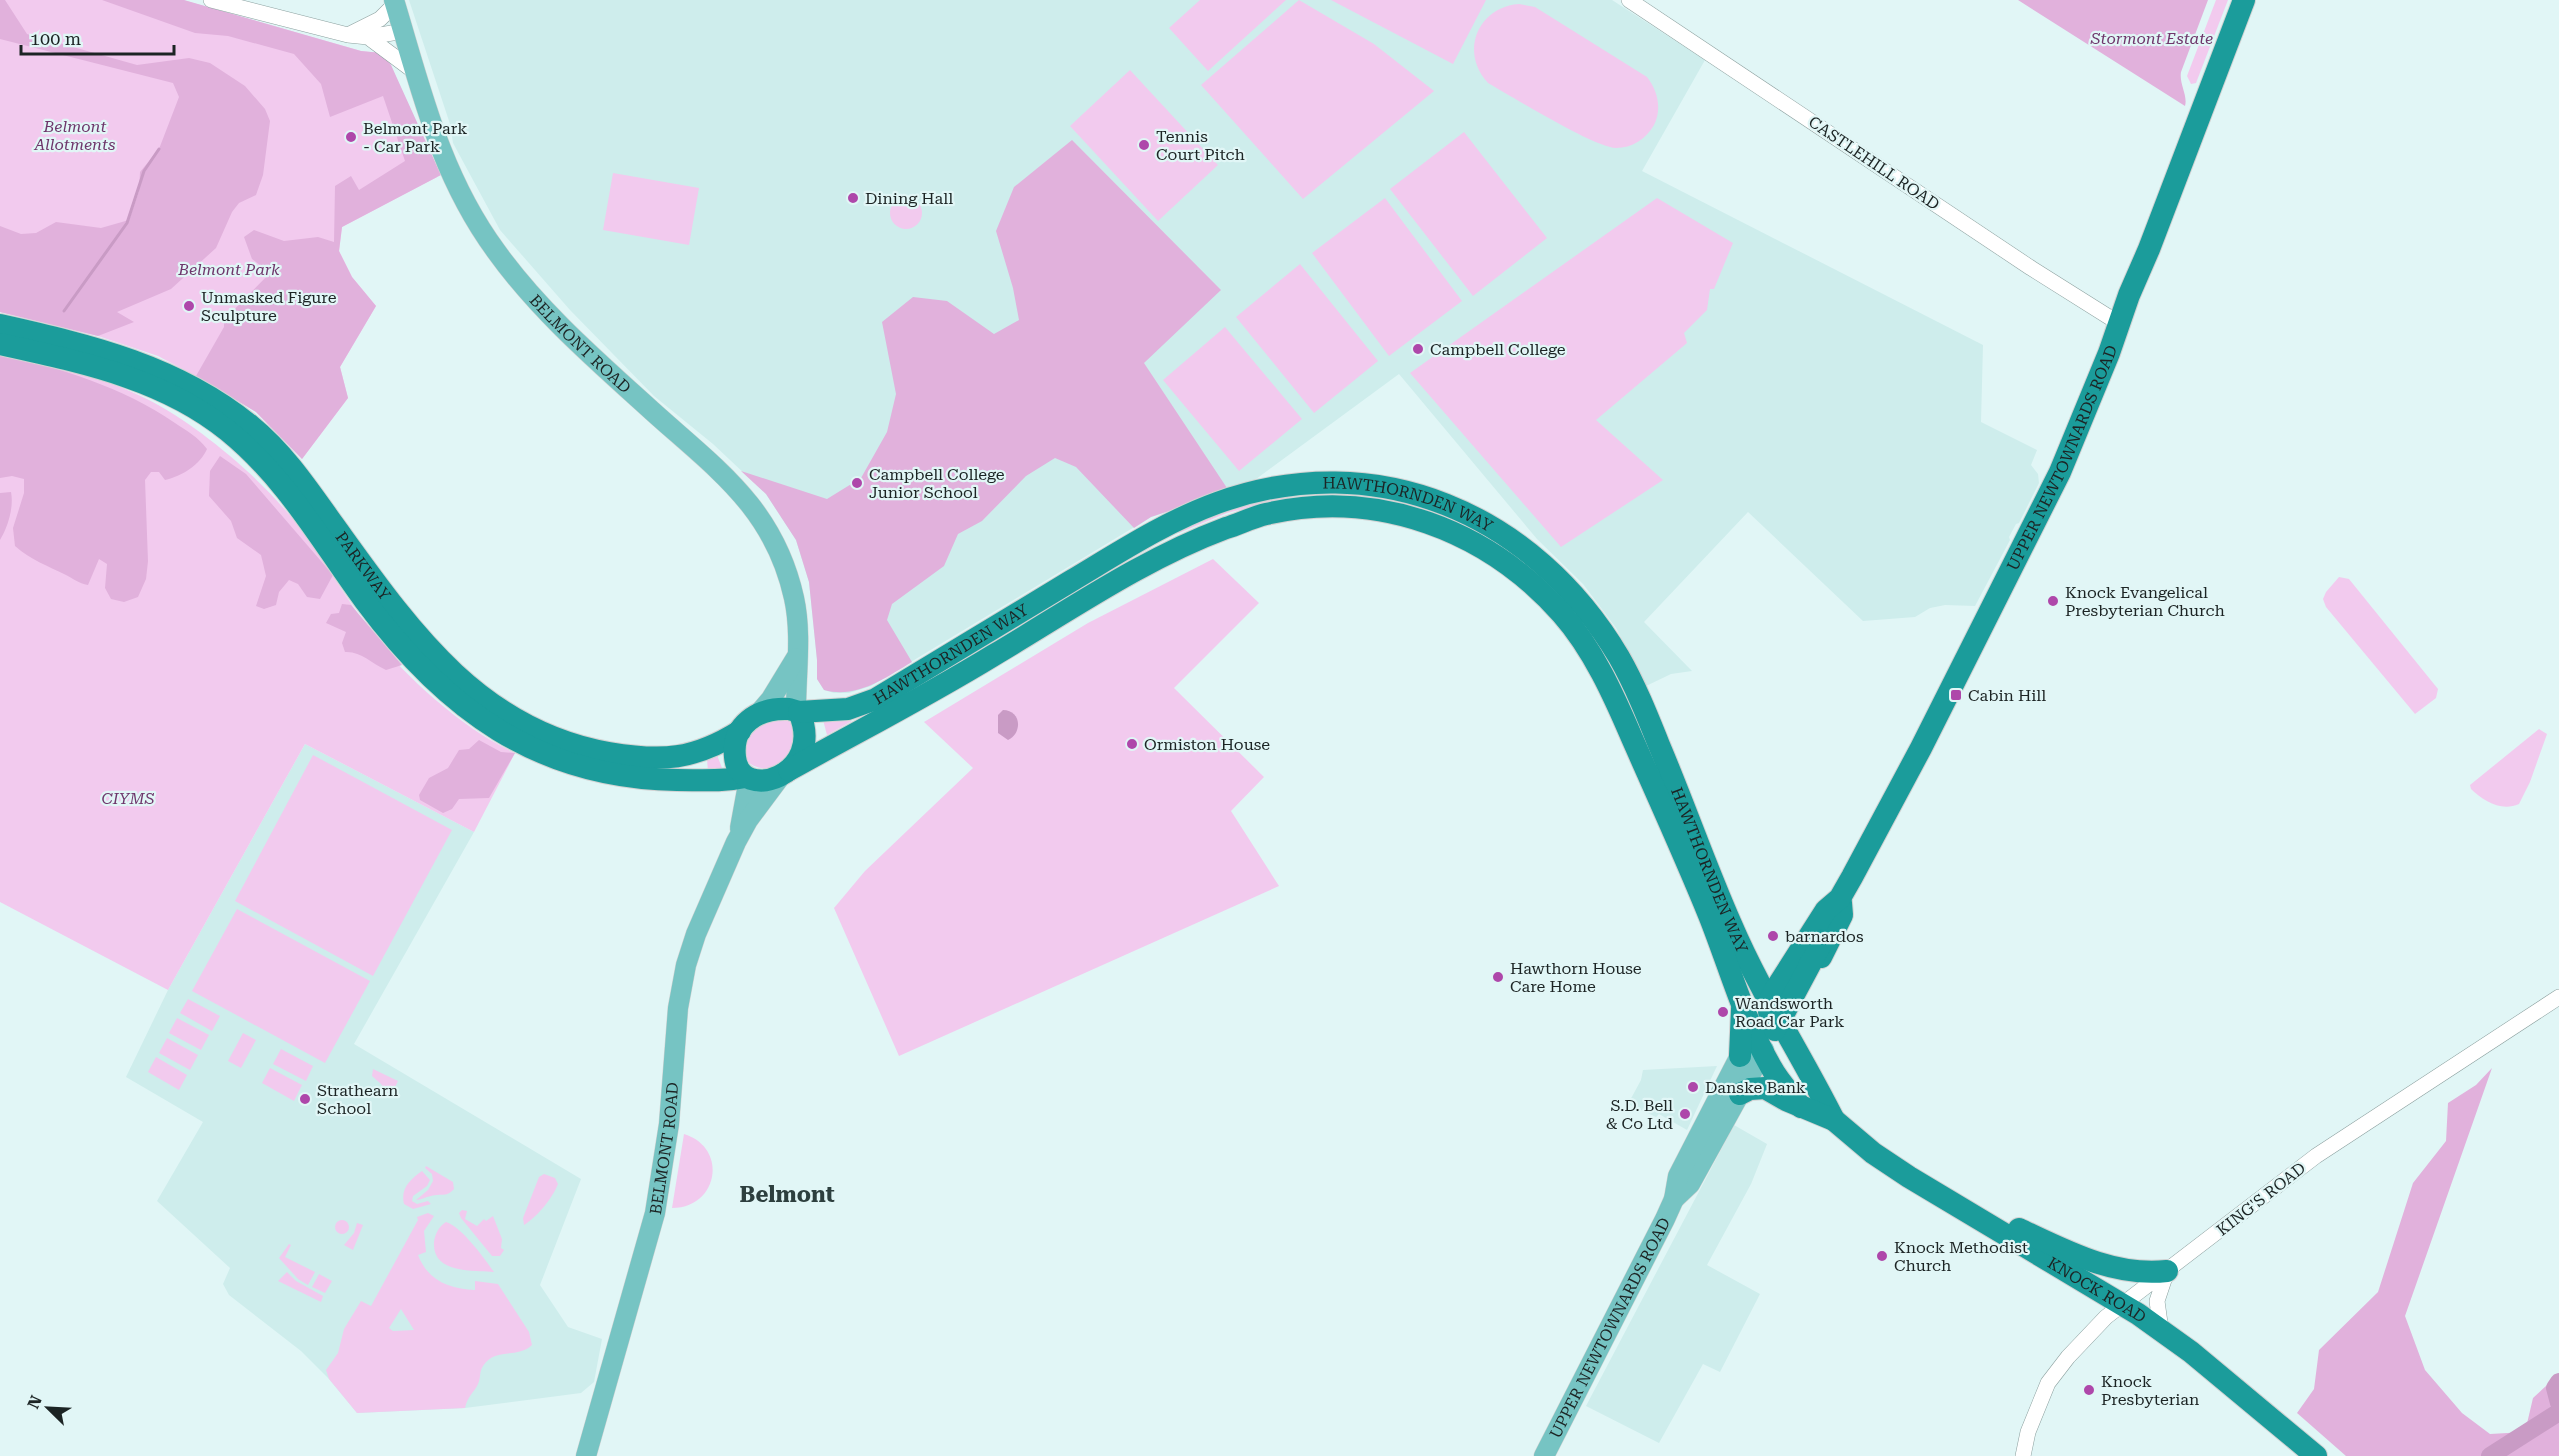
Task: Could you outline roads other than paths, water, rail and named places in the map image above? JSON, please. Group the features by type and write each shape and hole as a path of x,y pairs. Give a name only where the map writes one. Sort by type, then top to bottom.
{"highway":[{"name":"UPPER NEWTOWNARDS ROAD","path":"1767,1026 1830,924 2060,472 2120,324 2244,0"},
{"name":"PARKWAY","path":"0,325 70,340 137,360 203,391 243,420 270,443 292,467 381,591 430,651 470,688 516,718 552,735 595,751 661,759 703,751 740,731"},
{"name":"PARKWAY","path":"0,344 83,363 138,381 190,407 226,430 267,468 295,500 365,600 417,664 458,703 508,736 565,761 593,770 655,779 723,781 747,778"},
{"name":"HAWTHORNDEN WAY","path":"798,711 848,709 876,699 1140,540 1217,503 1299,484 1372,485 1419,494 1481,520 1525,548 1571,592 1601,629 1621,660 1640,700 1731,925 1767,1026"},
{"name":"HAWTHORNDEN WAY","path":"786,772 974,668 1180,546 1265,514 1325,506 1385,510 1451,530 1487,549 1529,581 1573,628 1621,712 1708,912 1741,1000 1767,1026"},
{"path":"776,709 798,711 804,726 805,744 799,761 786,772 760,780 747,778 739,771 735,760 734,748 740,731 759,713 776,709"},
{"path":"1702,851 1712,862 1758,964 1775,971 1790,967"},
{"name":"UPPER NEWTOWNARDS ROAD","path":"1767,1026 1790,967 1826,910 1840,901"},
{"path":"1796,1047 1800,1002 1842,915 1840,901"},
{"path":"1740,1056 1741,1000"},
{"path":"1767,1026 1786,1062 1818,1113"},
{"name":"KNOCK ROAD","path":"1767,1026 1796,1047 1818,1113 1873,1154 1980,1221 2122,1304 2161,1330 2191,1352 2316,1456"},
{"path":"1740,1094 1750,1089 1765,1088 1818,1113"},
{"path":"1980,1221 2001,1221 2067,1251 2113,1267 2147,1274 2167,1271"}],"main road":[{"name":"BELMONT ROAD","path":"395,2 435,138 478,222 506,264 558,322 635,396 728,477 754,510 777,549 788,575 797,620 798,711"},
{"path":"759,713 771,699 797,656"},
{"name":"BELMONT ROAD","path":"586,1456 655,1213 669,1124 680,988 696,934 737,836 786,772"},
{"name":"BELMONT ROAD","path":"737,836 747,778"},
{"path":"723,781 732,795 737,836"},
{"path":"1702,1129 1719,1110 1767,1026"},
{"name":"UPPER NEWTOWNARDS ROAD","path":"1544,1456 1674,1199 1678,1176 1702,1129 1740,1056 1767,1026"},
{"name":"UPPER NEWTOWNARDS ROAD","path":"1674,1199 1690,1184 1724,1119 1740,1094 1767,1026"}],"street":[{"path":"211,0 348,35 368,37 404,31"},
{"name":"CASTLEHILL ROAD","path":"1629,0 2031,268 2120,324"},
{"path":"348,35 380,19 395,2"},
{"path":"368,37 415,72"},
{"name":"KING'S ROAD","path":"2024,1456 2028,1432 2048,1383 2096,1326 2316,1156 2559,997"},
{"path":"2161,1330 2157,1301 2167,1271"}],"waterway":[{"path":"64,311 127,223 144,171 159,149"},
{"path":"2559,1382 2555,1388 2559,1403"},
{"path":"2490,1456 2559,1412"}],"place":[{"name":"Belmont Park - Car Park","path":"351,137"},
{"name":"Tennis Court Pitch","path":"1144,145"},
{"name":"Dining Hall","path":"853,198"},
{"name":"Unmasked Figure Sculpture","path":"189,306"},
{"name":"Campbell College","path":"1418,349"},
{"name":"Campbell College Junior School","path":"857,483"},
{"name":"Knock Evangelical Presbyterian Church","path":"2053,601"},
{"name":"Cabin Hill","path":"1956,695"},
{"name":"Ormiston House","path":"1132,744"},
{"name":"barnardos","path":"1773,936"},
{"name":"Hawthorn House Care Home","path":"1498,977"},
{"name":"Wandsworth Road Car Park","path":"1723,1012"},
{"name":"Danske Bank","path":"1693,1087"},
{"name":"Strathearn School","path":"305,1099"},
{"name":"S.D. Bell & Co Ltd","path":"1685,1114"},
{"name":"Knock Methodist Church","path":"1882,1256"},
{"name":"Knock Presbyterian","path":"2089,1390"}],"district":[{"name":"Belmont","path":"787,1194"}],"park label":[{"name":"Stormont Estate","path":"2152,38"},
{"name":"Belmont Allotments","path":"75,135"},
{"name":"Belmont Park","path":"229,269"},
{"name":"CIYMS","path":"128,798"}]}
